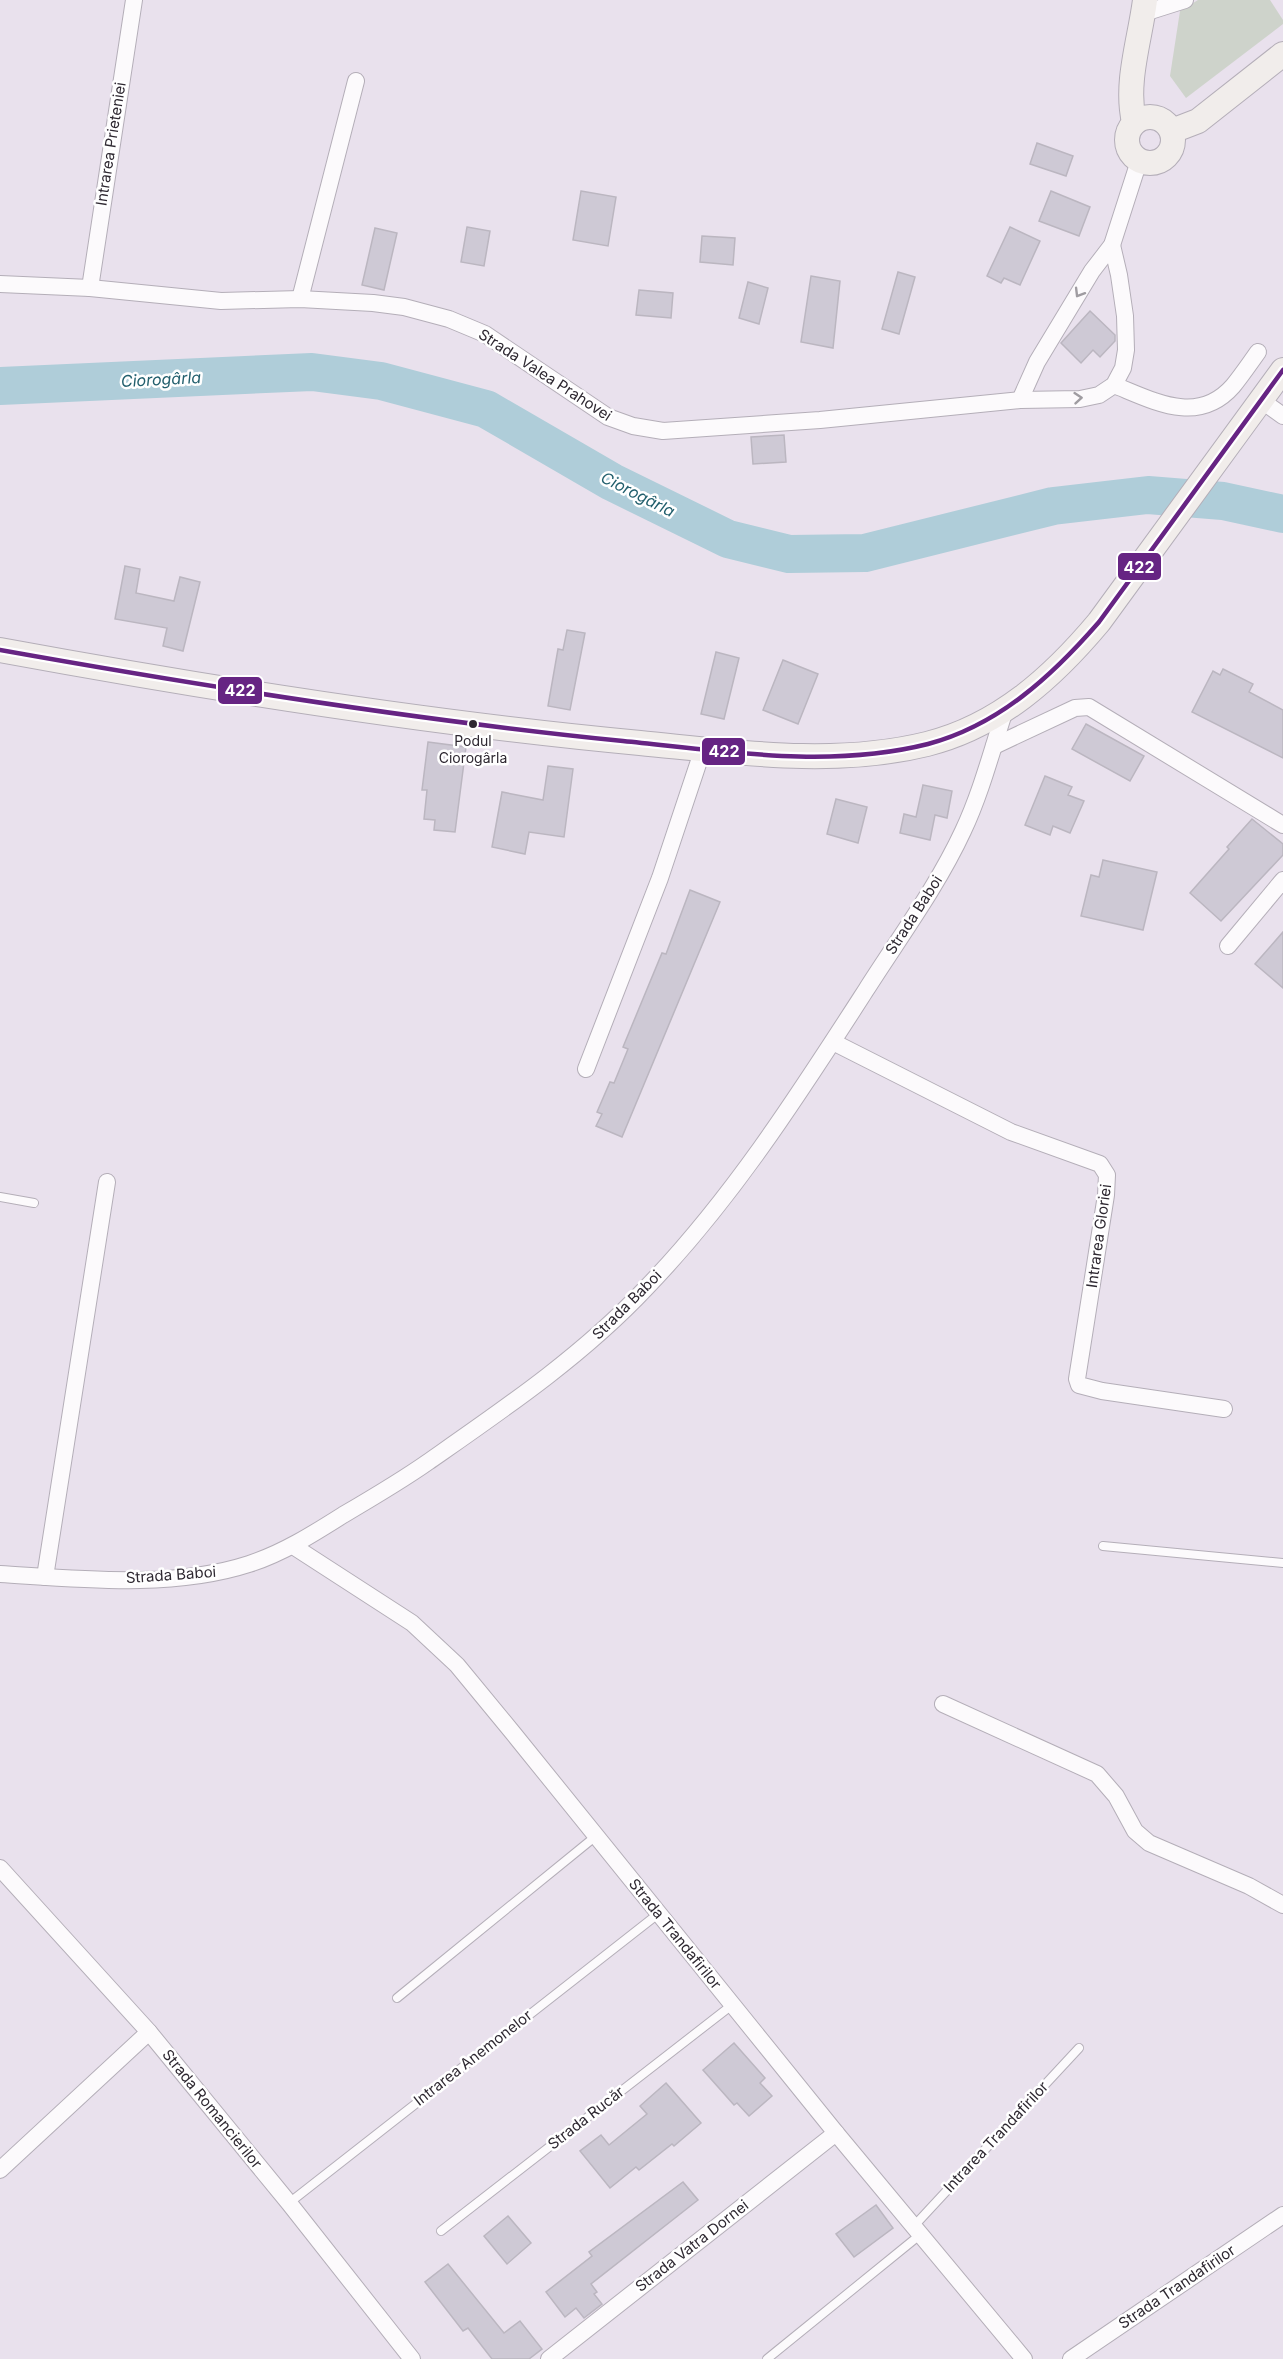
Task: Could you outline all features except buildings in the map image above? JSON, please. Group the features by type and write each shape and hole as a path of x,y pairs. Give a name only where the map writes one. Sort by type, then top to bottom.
{"main road":[{"path":"1134,122 1131,90 1144,6"},
{"path":"1172,131 1198,121 1283,54"},
{"path":"1151,116 1167,124 1172,131 1171,149 1166,157 1158,162 1139,161 1127,147 1126,138 1129,129 1142,117 1151,116"},
{"path":"0,651 323,705 478,726 704,749 822,755 892,751 930,743 974,727 1005,710 1055,671 1099,622 1283,370"}],"street":[{"name":"Intrarea Prieteniei","path":"90,288 134,0"},
{"path":"1144,6 1185,0"},
{"path":"300,299 356,81"},
{"path":"1020,400 1037,362 1092,271 1112,245 1139,161"},
{"path":"1112,245 1124,306 1125,339 1123,368 1114,385 1162,404 1188,409 1212,403 1232,388 1258,352"},
{"name":"Strada Valea Prahovei","path":"0,284 90,288 221,301 300,299 404,307 485,333 608,417 633,426 663,431 820,420 1020,400 1080,399 1099,396 1114,385"},
{"path":"1258,405 1283,416"},
{"path":"994,746 1075,708 1089,707 1283,825"},
{"name":"Strada Baboi","path":"0,1574 144,1579 208,1575 251,1563 293,1546 403,1479 497,1414 584,1347 646,1289 718,1205 777,1126 949,861 966,826 1005,710"},
{"path":"586,1069 660,878 704,749"},
{"path":"1228,946 1283,880"},
{"name":"Intrarea Gloriei","path":"832,1042 1011,1132 1100,1164 1107,1175 1107,1188 1077,1379 1079,1385 1102,1391 1224,1409"},
{"path":"45,1577 107,1182"},
{"name":"Strada Trandafirilor","path":"293,1546 412,1623 457,1665 836,2133 1024,2359"},
{"path":"943,1704 1097,1774 1116,1796 1135,1832 1149,1843 1249,1886 1283,1905"},
{"name":"Strada Romancierilor","path":"0,1868 149,2032 289,2203 412,2359"},
{"path":"0,2170 149,2032"},
{"name":"Strada Vatra Dornei","path":"549,2359 836,2133"},
{"name":"Strada Trandafirilor","path":"1071,2359 1283,2215"}],"lane":[{"path":"0,1197 34,1203"},
{"path":"1103,1546 1283,1563"},
{"path":"397,1998 596,1836"},
{"name":"Intrarea Anemonelor","path":"289,2203 658,1914"},
{"name":"Strada Rucăr","path":"441,2231 732,2005"},
{"name":"Intrarea Trandafirilor","path":"767,2359 917,2230 1079,2048"}],"shaded area":[{"path":"1198,0 1270,0 1283,20 1283,24 1186,98 1170,76 1180,11"}],"waterway":[{"name":"Ciorogârla","path":"0,386 312,372 381,381 486,409 612,482 728,539 789,554 865,553 1053,506 1148,495 1223,501 1283,514"}],"transit line":[{"name":"422","path":"0,650 233,690 389,713 545,733 737,753 814,757 891,751 928,744 954,736 1001,711 1043,679 1081,642 1099,622 1283,370"}],"place":[{"name":"Podul Ciorogârla","path":"473,724"}]}
